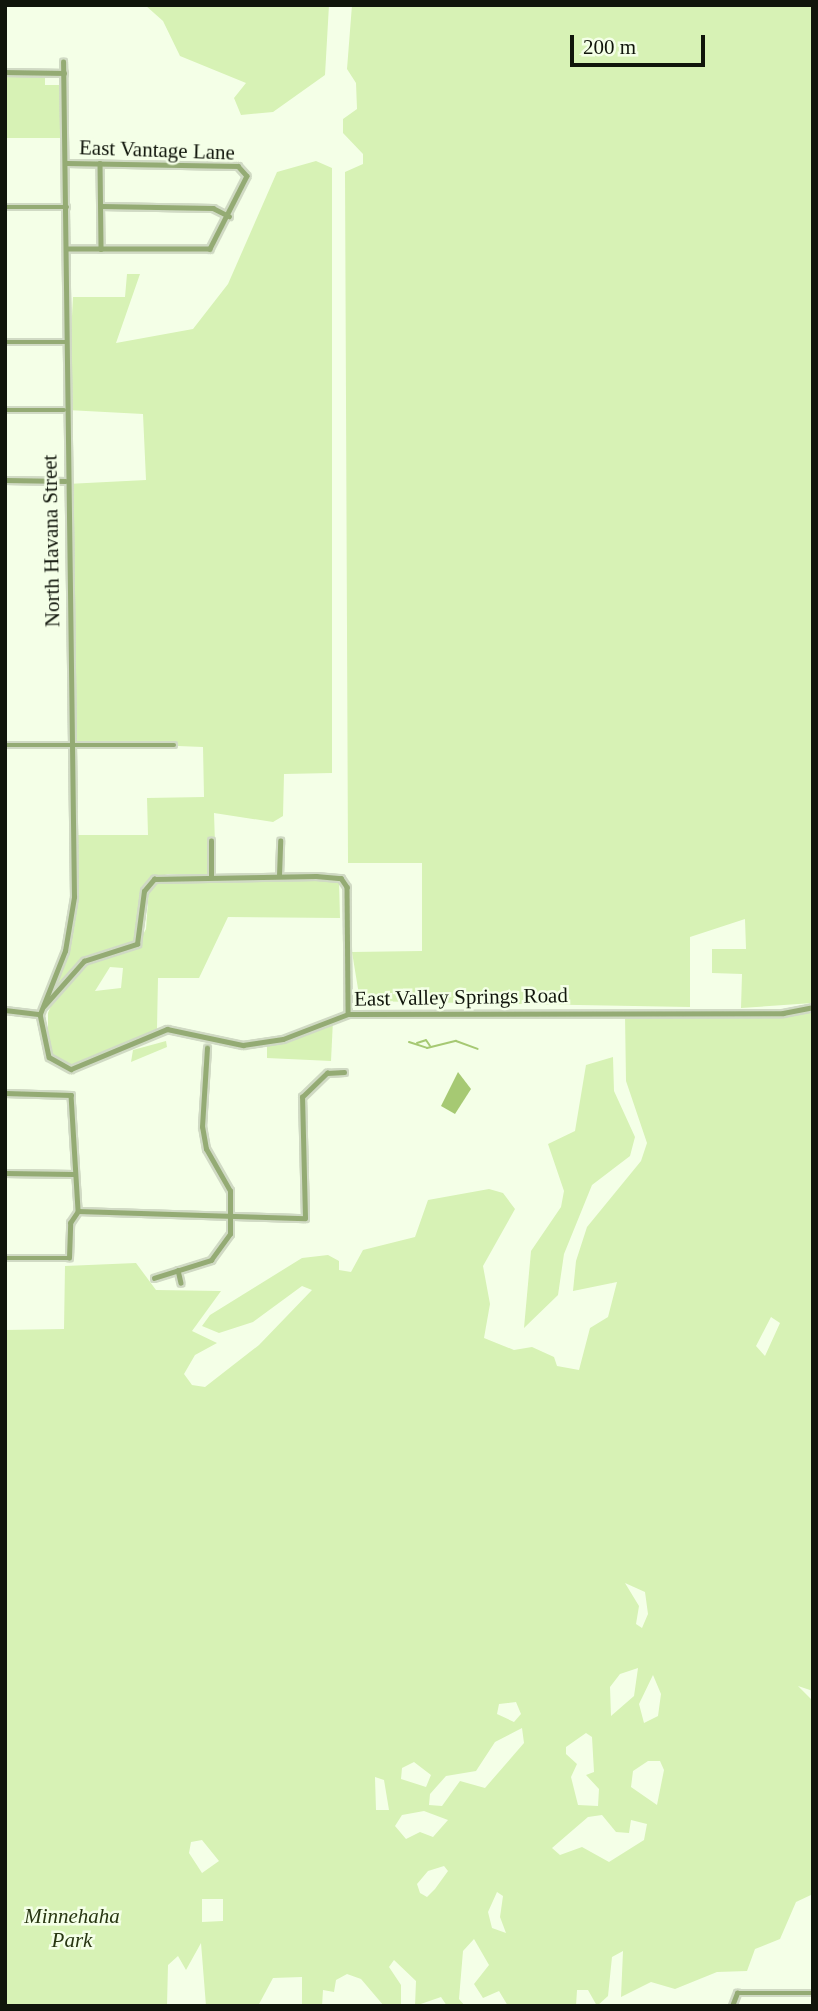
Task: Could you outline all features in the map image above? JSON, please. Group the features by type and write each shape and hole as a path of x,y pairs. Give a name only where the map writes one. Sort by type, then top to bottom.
{"street":[{"name":"North Havana Street","path":"40,1014 72,917 64,410 67,207 63,62"},
{"path":"5,72 64,73"},
{"name":"East Vantage Lane","path":"66,163 238,166 246,171 229,216"},
{"path":"100,163 101,249"},
{"path":"67,249 212,248 229,216 213,208 101,206"},
{"path":"5,207 67,207"},
{"path":"5,342 66,342"},
{"path":"5,410 64,410"},
{"path":"5,480 65,481"},
{"path":"5,744 174,745"},
{"path":"211,841 211,877"},
{"path":"279,841 279,876"},
{"path":"44,1006 79,965 137,944 150,883 211,877 279,876 344,880 350,935 348,1014"},
{"name":"East Valley Springs Road","path":"40,1014 49,1057 71,1069 167,1029 255,1044 348,1014 783,1013 813,1007"},
{"path":"5,1010 40,1014"},
{"path":"154,1278 219,1255 231,1216 227,1182 203,1138 207,1048"},
{"path":"78,1211 305,1218 302,1097 327,1073 344,1072"},
{"path":"5,1093 71,1095 73,1174 78,1211 70,1223 69,1258 5,1258"},
{"path":"5,1173 73,1174"},
{"path":"178,1270 181,1283"},
{"path":"732,2006 734,1995 813,1993"}],"green space":[{"path":"145,5 329,5 325,75 273,112 241,115 234,98 246,83 180,56 163,21"},
{"path":"352,5 813,5 813,1003 741,1008 742,974 712,973 712,949 746,949 745,919 690,937 690,1007 360,1001 352,952 422,951 422,863 348,863 345,172 363,164 363,154 343,133 343,119 357,109 356,83 347,69"},
{"path":"5,75 45,75 45,85 61,85 61,138 5,138"},
{"path":"316,161 332,168 332,773 284,774 283,816 273,822 214,813 216,875 168,874 149,880 140,896 137,941 82,960 47,1001 71,942 75,835 148,835 147,798 204,797 203,747 76,742 72,736 67,484 146,480 143,414 67,410 73,297 125,297 127,274 140,274 116,343 193,329 228,284 277,172"},
{"path":"162,878 339,881 340,918 228,917 199,978 158,978 157,1029 70,1067 48,1050 48,1013 56,993 82,964 135,949 146,929 149,887","holes":["110,967 123,968 121,988 95,991"]},
{"name":"Minnehaha Park","path":"813,1009 813,1691 798,1686 813,1701 813,1894 796,1902 780,1939 755,1949 747,1971 717,1972 675,1989 651,1982 621,1997 623,1951 612,1957 608,1996 597,2006 588,1990 577,1990 576,2006 508,2006 499,1991 483,1998 474,1984 489,1965 474,1939 463,1951 459,1999 465,2006 447,2006 441,1997 415,2006 416,1981 394,1960 389,1967 401,1985 401,2006 384,2006 361,1979 347,1974 336,1980 334,1992 323,1990 322,2006 302,2006 302,1977 273,1978 258,2006 206,2006 201,1943 186,1970 178,1956 168,1965 167,2006 5,2006 5,1330 64,1329 65,1266 136,1263 156,1290 221,1291 192,1331 217,1343 195,1355 184,1374 192,1385 205,1387 259,1345 312,1290 302,1286 253,1322 219,1333 202,1326 210,1315 302,1258 328,1255 339,1261 339,1270 351,1272 363,1250 415,1237 428,1200 489,1189 503,1193 515,1209 483,1266 490,1304 484,1338 514,1350 532,1347 554,1357 557,1366 579,1370 590,1328 608,1317 617,1282 573,1291 576,1261 587,1227 641,1161 647,1143 626,1081 625,1015 781,1016","holes":["771,1317 780,1323 765,1356 756,1346","625,1583 645,1592 648,1614 642,1628 636,1624 639,1606","638,1668 634,1696 611,1716 610,1687 620,1674","653,1675 661,1694 658,1716 644,1723 639,1704","516,1702 521,1714 514,1722 497,1714 499,1704","522,1728 524,1743 485,1788 460,1781 442,1806 429,1805 430,1794 446,1776 476,1771 495,1742","586,1733 592,1737 594,1772 586,1775 599,1789 598,1806 578,1805 571,1777 577,1764 566,1754 566,1747","648,1761 660,1761 664,1770 657,1805 631,1787 633,1771","414,1762 431,1775 426,1787 401,1779 402,1768","375,1777 384,1780 389,1810 376,1810","424,1811 448,1820 433,1837 420,1832 406,1839 395,1826 402,1815","602,1815 616,1832 629,1833 631,1820 647,1824 644,1840 609,1862 582,1847 560,1855 552,1848 588,1817","202,1840 219,1861 202,1873 189,1853 191,1842","444,1866 448,1871 435,1889 427,1897 420,1893 417,1884 428,1871","497,1892 503,1896 500,1917 506,1933 492,1928 488,1912","202,1899 223,1899 223,1921 202,1922"]},
{"path":"333,1020 331,1061 267,1058 267,1045"},
{"path":"166,1041 167,1047 131,1062 133,1050"},
{"path":"613,1057 614,1091 635,1137 630,1156 592,1185 564,1254 558,1295 524,1328 531,1251 561,1207 564,1191 548,1144 575,1131 586,1065"}],"shaded area":[{"path":"458,1072 471,1089 455,1114 441,1106"}],"waterway":[{"path":"417,1043 426,1040 430,1046"},
{"path":"409,1042 427,1048 456,1041 478,1049"}]}
